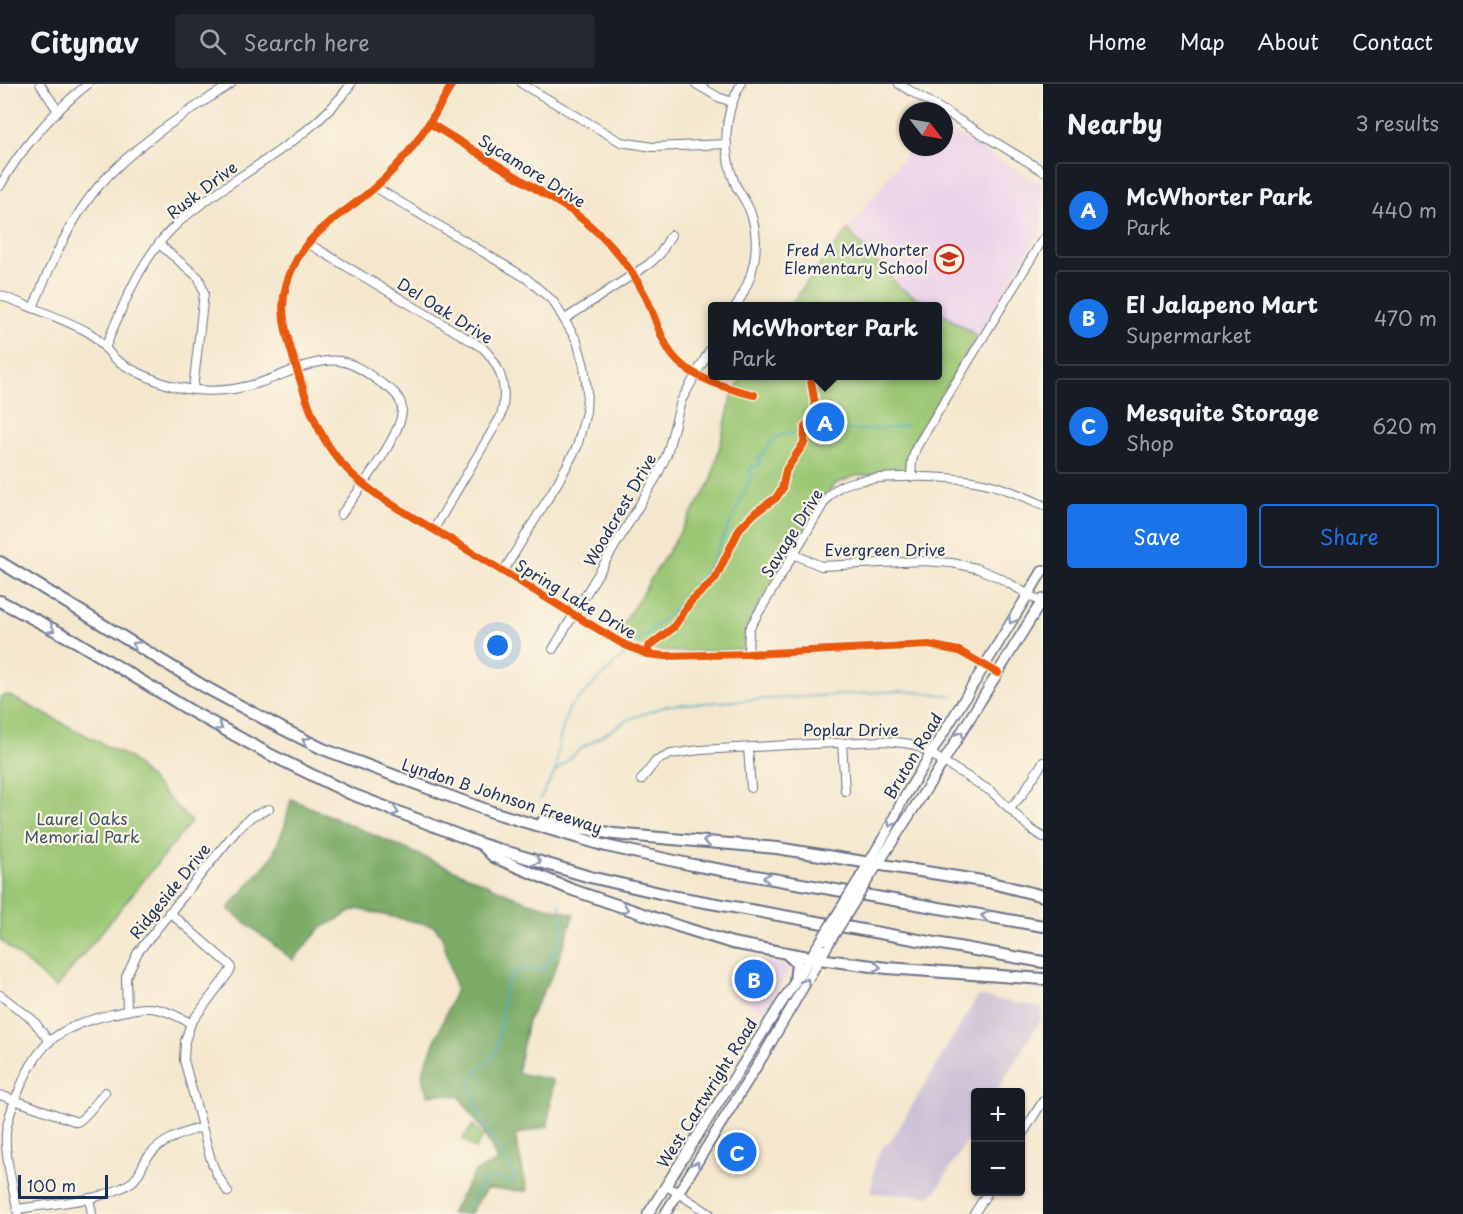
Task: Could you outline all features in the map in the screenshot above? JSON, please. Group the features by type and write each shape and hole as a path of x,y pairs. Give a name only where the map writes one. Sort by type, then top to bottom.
{"highway":[{"name":"Lyndon B Johnson Freeway","path":"0,562 205,687 323,749 532,825 648,856 1043,926"},
{"path":"0,601 77,642 191,711 268,754 359,797 481,844 590,877 677,897 1043,962"},
{"path":"431,789 533,819 590,831 733,843 873,863 988,882 1043,896"},
{"path":"481,844 494,857 612,904 706,936 786,953 886,968 1043,979"},
{"path":"786,953 797,963 795,981"}],"main road":[{"name":"Bruton Road","path":"815,958 873,863 902,801 1043,570"},
{"name":"Bruton Road","path":"873,863 944,762 1042,600"},
{"name":"West Cartwright Road","path":"648,1214 779,1004 815,958"},
{"name":"West Cartwright Road","path":"665,1214 765,1052 815,958"},
{"path":"779,1004 789,1010"},
{"path":"754,1045 765,1052"}],"street":[{"path":"40,84 58,111"},
{"path":"0,186 35,136 88,84"},
{"path":"33,308 60,245 97,188 135,150 231,84"},
{"name":"Rusk Drive","path":"105,348 127,295 144,263 178,223 202,203 308,129 343,96 351,84"},
{"name":"Spring Lake Drive","path":"452,84 431,124 411,149 375,187 329,223 298,257 283,291 285,330 311,412 324,440 345,468 363,484 503,572 623,644 641,652 665,656 748,654 929,645 959,651 998,673"},
{"path":"522,84 621,142 652,147 727,144"},
{"path":"696,84 732,102"},
{"path":"738,302 752,274 756,248 751,213 732,173 727,144 726,125 732,102 741,84"},
{"path":"899,84 929,102"},
{"path":"953,116 1043,171"},
{"name":"Sycamore Drive","path":"431,124 572,211 594,229 634,275 673,357 716,385 754,395"},
{"path":"375,187 526,278 553,301 577,341 584,366 587,391 586,412 577,447 503,572"},
{"path":"565,319 634,275 660,254 671,235"},
{"path":"911,477 916,448 1043,239"},
{"path":"159,244 199,278 204,293 205,302 193,389"},
{"name":"Del Oak Drive","path":"309,244 483,348 493,358 502,376 505,403 501,416 434,529"},
{"path":"0,295 90,333 115,359 176,387 232,389 260,383 322,362 338,360 350,363 395,392 402,408 400,425 363,484 340,515"},
{"name":"Woodcrest Drive","path":"553,649 657,476 667,454 681,401 708,353"},
{"name":"Savage Drive","path":"748,654 749,629 827,498 848,483 911,477 963,480 990,484 1043,505"},
{"name":"Evergreen Drive","path":"793,554 821,566 922,561 952,563 976,568 1042,600"},
{"path":"842,742 845,791"},
{"name":"Poplar Drive","path":"641,780 656,761 671,754 700,750 842,742 904,743 915,745 992,792 1032,830 1043,837"},
{"path":"748,748 751,788"},
{"path":"1010,808 1022,795 1043,762"},
{"name":"Ridgeside Drive","path":"127,1011 126,977 132,963 169,912 236,831 252,816 269,808"},
{"path":"169,912 230,965 228,974 191,1023 185,1041 184,1060 216,1173 228,1192"},
{"path":"0,995 33,1020 50,1041"},
{"path":"191,1023 157,1009 127,1011 71,1026 38,1053 29,1067 15,1100 6,1133 17,1211 100,1196 134,1180 147,1159 161,1144 176,1135 202,1127"},
{"path":"0,1095 77,1122 82,1120 105,1092"},
{"path":"1025,1130 1043,1101"},
{"path":"667,1186 711,1214"},
{"path":"974,1214 985,1196"},
{"path":"89,1198 92,1214"}],"shaded area":[{"name":"Fred A McWhorter Elementary School","path":"953,132 1043,186 1043,227 977,336 942,314 942,302 924,302 900,288 848,230 904,156 953,156"},
{"path":"754,959 791,967 764,1012 733,994"},
{"path":"978,996 1042,1008 1041,1019 998,1088 971,1088 971,1134 937,1190 930,1196 871,1193 875,1161 885,1143 889,1144"}],"green space":[{"path":"848,230 900,288 924,302 793,302"},
{"path":"942,314 977,336 910,448 906,469 903,472 855,476 835,484 825,496 756,609 747,626 743,646 739,650 675,652 644,647 630,642 617,634 711,482 732,396 740,380 942,380"},
{"name":"Laurel Oaks Memorial Park","path":"8,695 130,758 191,822 56,988 0,940 0,697"},
{"path":"291,799 525,901 574,914 554,972 528,1020 517,1073 553,1080 548,1126 515,1135 527,1191 486,1189 470,1214 450,1214 475,1172 498,1161 480,1126 459,1096 427,1095 422,1073 456,989 442,936 434,926 357,909 321,928 293,960 228,909 272,857 285,825"},
{"path":"473,1125 483,1137 475,1149 463,1139"}],"waterway":[{"path":"635,645 675,608 708,569 751,479 749,469 759,465 759,458 775,438 785,434 891,428 907,425"},
{"path":"555,772 560,738 569,708 629,650"},
{"path":"540,799 555,772 579,750 629,719 669,705 902,691 956,696"},
{"path":"463,1214 482,1183 493,1177 511,1183 515,1178 508,1162 486,1128 475,1099 472,1081 496,1050 504,996 510,977 523,970 543,970 558,946 563,924 560,903"}],"cycle path":[{"path":"452,84 436,113 408,153 373,189 312,239 297,259 286,285 284,320 302,385 321,433 346,468 372,491 402,511 623,644 647,654 665,656 748,654 929,645 959,651 998,673"},
{"path":"431,124 583,220 605,239 632,272 673,356 699,376 754,395"},
{"path":"647,654 648,647 673,628 691,601 715,579 740,528 756,512 776,498 782,489 786,470 804,443 805,427 816,410 812,380"}],"place":[{"name":"Fred A McWhorter Elementary School","path":"949,259"},
{"name":"McWhorter Park","path":"825,422"},
{"name":"El Jalapeno Mart","path":"754,979"},
{"name":"Mesquite Storage","path":"737,1152"}]}
